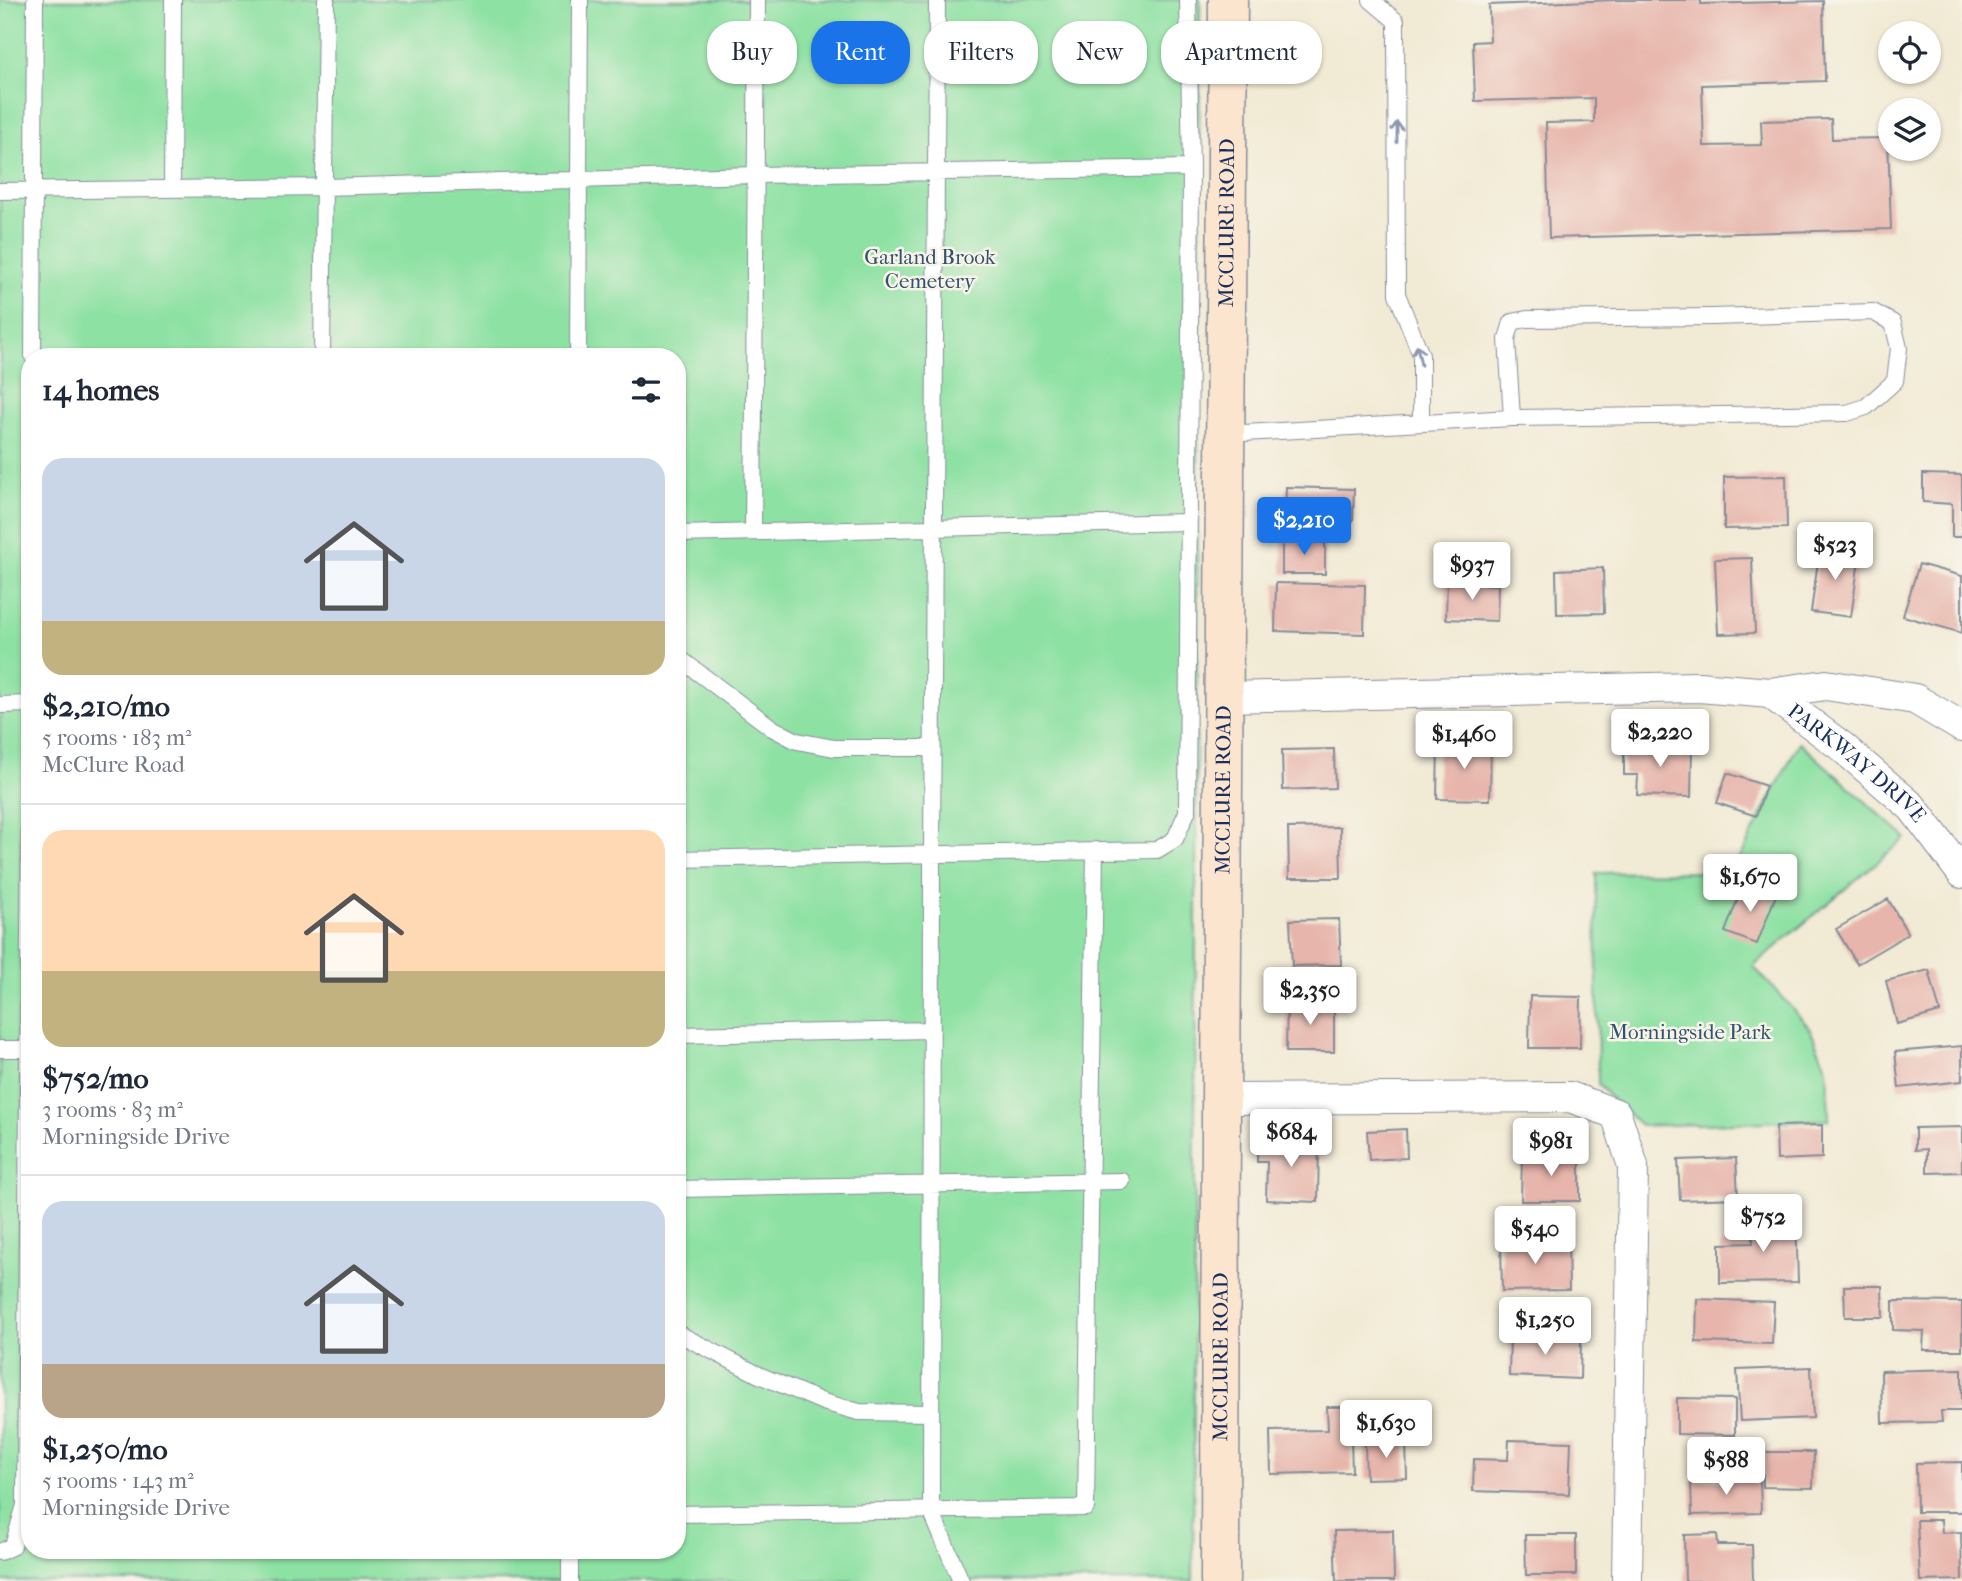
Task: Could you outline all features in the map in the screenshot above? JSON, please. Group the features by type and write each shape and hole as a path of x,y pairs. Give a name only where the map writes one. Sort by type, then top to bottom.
{"street":[{"name":"MCCLURE ROAD","path":"1220,1581 1228,0"},
{"name":"PARKWAY DRIVE","path":"1224,697 1699,687 1770,693 1826,685 1914,699 1962,727"},
{"name":"PARKWAY DRIVE","path":"1770,693 1841,746 1912,807 1962,873"},
{"path":"1221,1099 1570,1097 1616,1114 1633,1166 1626,1581"}],"lane":[{"path":"33,348 35,0"},
{"path":"172,189 173,0"},
{"path":"322,348 326,0"},
{"path":"578,348 580,0"},
{"path":"753,532 757,0"},
{"path":"937,0 931,1511 961,1581"},
{"path":"686,859 1157,850 1175,839 1187,812 1191,168 1188,0"},
{"path":"1371,0 1396,21 1397,293 1422,355 1421,423"},
{"path":"0,191 324,187 756,175 1191,168"},
{"path":"1226,434 1512,418 1847,413 1866,407 1895,381 1899,348 1893,323 1873,312 1527,319 1512,322 1507,339 1512,418"},
{"path":"686,534 1188,522"},
{"path":"686,663 772,728 797,741 834,748 932,748"},
{"path":"0,705 21,704"},
{"path":"686,1514 1086,1508 1095,850"},
{"path":"686,1035 931,1030"},
{"path":"0,1049 21,1049"},
{"path":"686,1189 1122,1181"},
{"path":"686,1338 759,1375 823,1402 859,1412 931,1413"},
{"path":"0,1552 13,1546 21,1516"},
{"path":"570,1559 570,1581"}],"green space":[{"name":"Garland Brook Cemetery","path":"0,0 1200,0 1200,21 1161,21 1161,84 1200,84 1193,1581 0,1581"},
{"name":"Morningside Park","path":"1799,742 1906,838 1753,966 1809,1027 1827,1069 1829,1120 1641,1126 1598,1085 1596,873 1733,872"}],"building":[{"path":"1616,0 1701,0 1701,4 1823,1 1825,81 1702,85 1704,146 1762,145 1761,121 1831,119 1832,139 1878,138 1878,161 1889,161 1891,229 1549,238 1546,123 1594,122 1594,98 1475,101 1473,42 1490,41 1489,5"},
{"path":"1923,474 1962,475 1962,537 1952,537 1952,504 1923,502"},
{"path":"1786,476 1787,528 1724,529 1724,477"},
{"path":"1286,487 1354,489 1353,521 1285,518"},
{"path":"1282,540 1325,540 1325,574 1282,574"},
{"path":"1820,546 1860,552 1851,617 1811,612"},
{"path":"1752,558 1755,633 1718,634 1715,559"},
{"path":"1919,564 1962,576 1962,633 1903,616"},
{"path":"1603,568 1604,613 1557,614 1556,570"},
{"path":"1276,583 1365,585 1364,634 1275,631"},
{"path":"1447,583 1498,585 1497,621 1446,619"},
{"path":"1438,741 1491,742 1490,800 1437,799"},
{"path":"1624,743 1692,745 1691,797 1637,795 1638,775 1624,775"},
{"path":"1334,749 1335,788 1283,790 1282,750"},
{"path":"1727,773 1766,786 1756,816 1717,803"},
{"path":"1340,827 1341,878 1289,878 1288,828"},
{"path":"1744,883 1776,895 1757,944 1725,932"},
{"path":"1888,899 1908,934 1857,964 1836,929"},
{"path":"1339,919 1341,965 1292,966 1290,920"},
{"path":"1929,970 1940,1012 1897,1024 1886,981"},
{"path":"1530,996 1581,997 1580,1048 1529,1048"},
{"path":"1287,1001 1334,1002 1334,1052 1286,1052"},
{"path":"1962,1046 1962,1081 1899,1088 1895,1052"},
{"path":"1822,1125 1822,1158 1777,1160 1776,1126"},
{"path":"1962,1127 1962,1172 1927,1173 1927,1149 1915,1150 1915,1128"},
{"path":"1406,1129 1407,1158 1369,1160 1367,1131"},
{"path":"1258,1138 1319,1141 1318,1202 1266,1200 1267,1162 1257,1162"},
{"path":"1522,1155 1580,1155 1580,1201 1521,1201"},
{"path":"1736,1158 1738,1198 1680,1200 1678,1160"},
{"path":"1752,1216 1796,1216 1798,1282 1720,1283 1720,1244 1753,1243"},
{"path":"1568,1240 1569,1290 1502,1291 1501,1242"},
{"path":"1844,1286 1882,1286 1883,1317 1845,1317"},
{"path":"1697,1299 1774,1302 1772,1344 1696,1342"},
{"path":"1893,1301 1962,1302 1962,1350 1923,1350 1924,1331 1893,1330"},
{"path":"1510,1336 1581,1338 1580,1379 1509,1376"},
{"path":"1811,1367 1813,1418 1740,1421 1737,1370"},
{"path":"1962,1369 1962,1411 1941,1411 1942,1422 1882,1423 1881,1371"},
{"path":"1677,1398 1735,1399 1735,1435 1677,1434"},
{"path":"1327,1407 1350,1407 1352,1472 1271,1474 1270,1431 1328,1430"},
{"path":"1509,1440 1571,1442 1569,1494 1473,1491 1474,1459 1508,1460"},
{"path":"1406,1442 1407,1478 1366,1479 1365,1443"},
{"path":"1763,1452 1814,1452 1813,1488 1763,1487"},
{"path":"1962,1462 1962,1512 1917,1512 1916,1463"},
{"path":"1760,1479 1761,1513 1692,1515 1691,1481"},
{"path":"1917,1520 1941,1520 1942,1533 1961,1532 1962,1580 1920,1581"},
{"path":"1393,1530 1394,1581 1336,1581 1334,1531"},
{"path":"1717,1534 1718,1545 1752,1545 1753,1581 1685,1581 1684,1535"},
{"path":"1525,1535 1576,1535 1576,1575 1526,1575"}]}
